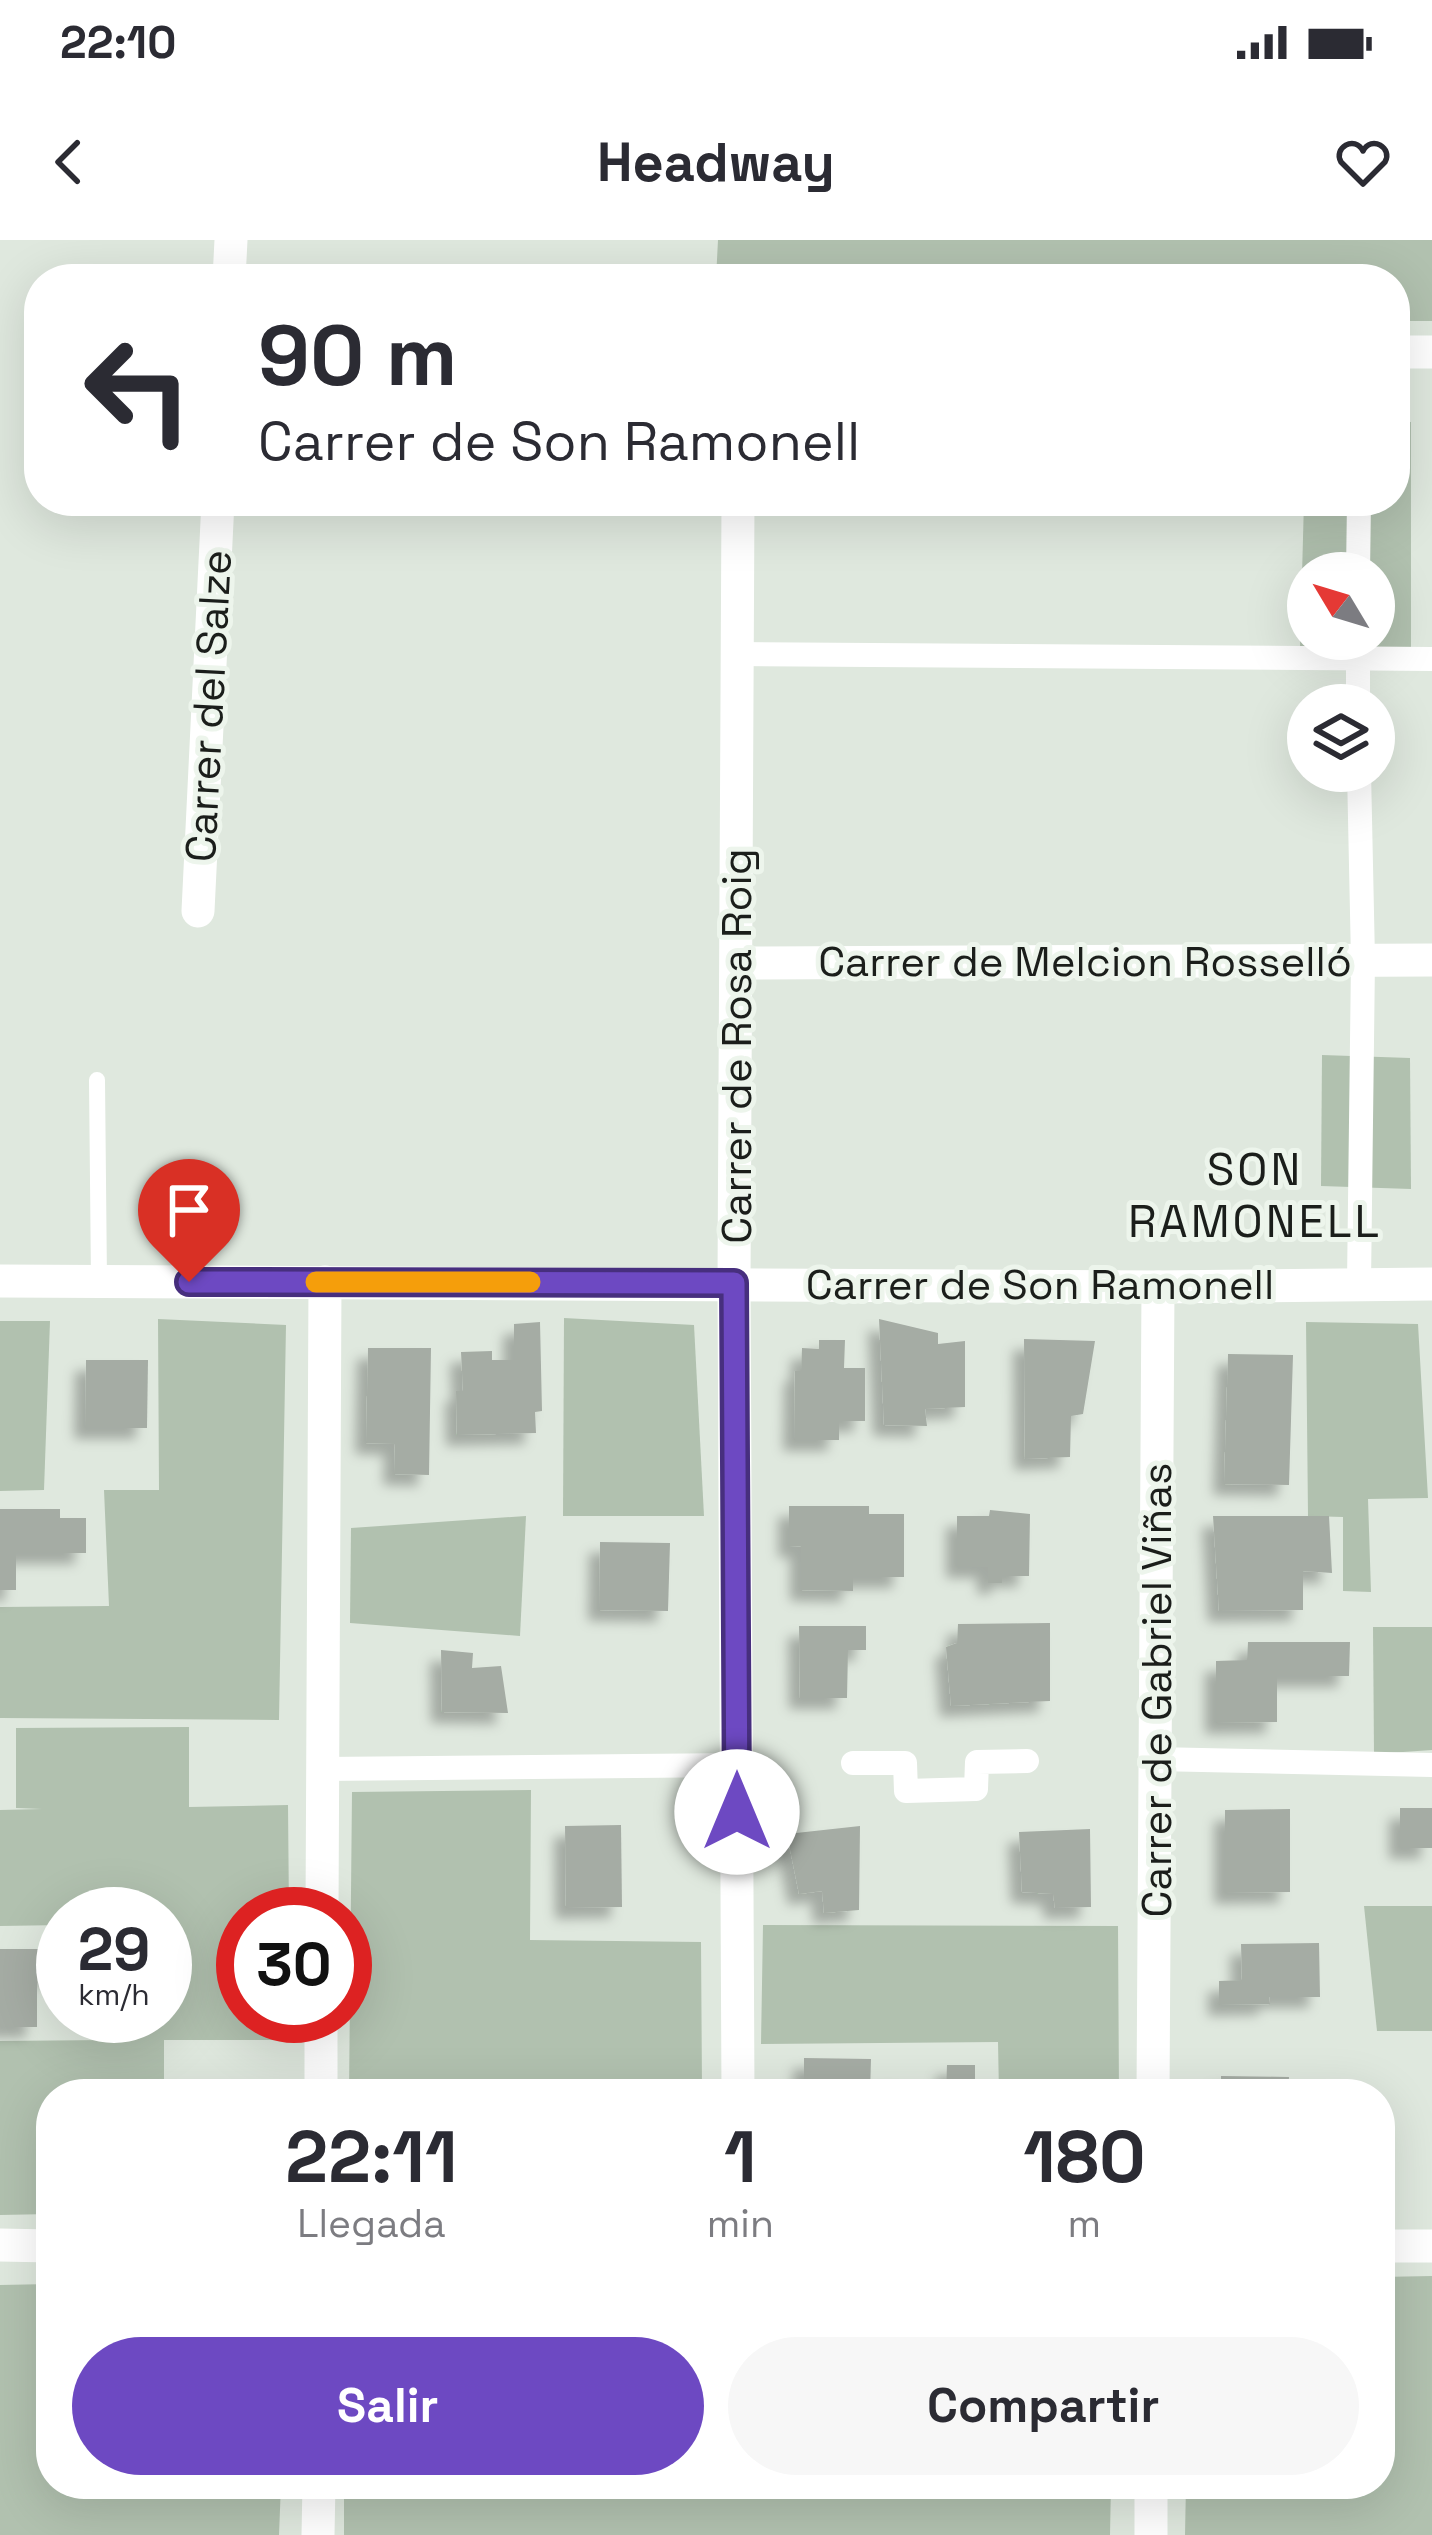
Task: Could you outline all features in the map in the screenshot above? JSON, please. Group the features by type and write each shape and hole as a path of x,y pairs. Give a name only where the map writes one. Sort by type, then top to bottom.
{"street":[{"name":"Carrer del Salze","path":"199,911 217,516"},
{"name":"Carrer de Rosa Roig","path":"738,516 734,1283 738,2079"},
{"path":"1358,552 1359,516"},
{"path":"737,654 1287,650"},
{"path":"1395,654 1432,659"},
{"path":"1359,792 1363,960 1359,1284"},
{"name":"Carrer de Melcion Rosselló","path":"738,963 1432,960"},
{"name":"Carrer de Son Ramonell","path":"0,1281 1432,1284"},
{"path":"322,1887 325,1282"},
{"name":"Carrer de Gabriel Viñas","path":"1154,2079 1158,1287"},
{"path":"1155,1759 1432,1766"},
{"path":"853,1763 905,1763 906,1791 976,1789 977,1762 1027,1761"},
{"path":"322,1768 737,1765"},
{"path":"321,2043 321,2079"},
{"path":"0,2246 36,2246"},
{"path":"1395,2246 1432,2246"},
{"path":"318,2535 319,2499"},
{"path":"1151,2499 1151,2535"}],"lane":[{"path":"97,1080 99,1281"}],"green space":[{"path":"718,240 1432,240 1432,321 1410,321 1410,264 717,264"},
{"path":"1410,422 1411,422 1411,647 1395,647 1395,552 1303,552 1304,516 1410,516"},
{"path":"1322,1055 1410,1058 1411,1189 1321,1186"},
{"path":"564,1318 694,1325 704,1516 563,1516"},
{"path":"158,1319 286,1325 279,1720 0,1718 0,1607 109,1606 104,1490 159,1490"},
{"path":"0,1321 50,1321 44,1490 0,1491"},
{"path":"1306,1322 1418,1324 1428,1498 1368,1499 1371,1592 1343,1591 1343,1517 1308,1516"},
{"path":"526,1516 520,1636 350,1623 351,1528"},
{"path":"1373,1627 1432,1627 1432,1750 1374,1754"},
{"path":"189,1727 189,1807 288,1805 289,1887 216,1887 216,2040 192,2040 192,1887 36,1887 36,1925 0,1926 0,1810 42,1809 16,1808 16,1728"},
{"path":"531,1790 530,1940 701,1942 702,2079 349,2079 350,2043 372,2043 372,1887 351,1887 352,1792"},
{"path":"1364,1906 1432,1906 1432,2031 1377,2031"},
{"path":"763,1925 1118,1926 1119,2079 999,2079 998,2042 761,2044"},
{"path":"0,2041 164,2043 164,2079 36,2079 36,2214 0,2215"},
{"path":"1432,2276 1432,2535 1185,2535 1186,2499 1395,2499 1395,2277"},
{"path":"36,2284 36,2499 280,2499 279,2535 0,2535 0,2285"},
{"path":"344,2499 1111,2499 1110,2535 344,2535"}],"building":[{"path":"879,1319 938,1333 938,1344 965,1341 965,1407 925,1409 927,1426 884,1425"},
{"path":"540,1322 542,1411 535,1412 536,1433 457,1435 456,1391 463,1391 461,1352 492,1351 492,1360 514,1360 514,1324"},
{"path":"1024,1339 1095,1341 1083,1414 1071,1416 1070,1457 1025,1459"},
{"path":"819,1340 845,1340 844,1368 865,1368 865,1421 839,1421 839,1440 794,1440 795,1371 801,1371 802,1348 819,1349"},
{"path":"368,1348 431,1348 429,1475 394,1474 395,1444 366,1443"},
{"path":"1228,1354 1293,1355 1289,1485 1224,1484"},
{"path":"86,1360 148,1360 147,1428 85,1428"},
{"path":"789,1506 869,1506 869,1514 904,1514 904,1577 853,1577 853,1591 801,1590 801,1546 789,1547"},
{"path":"0,1509 60,1509 60,1518 86,1518 86,1553 16,1553 16,1590 0,1590"},
{"path":"990,1510 1030,1514 1029,1576 1002,1576 1002,1583 988,1583 988,1567 957,1567 957,1516 989,1516"},
{"path":"1213,1516 1329,1516 1332,1573 1303,1571 1303,1610 1219,1611"},
{"path":"600,1542 670,1543 668,1611 599,1610"},
{"path":"1050,1623 1050,1701 951,1706 946,1647 957,1643 958,1624"},
{"path":"799,1626 866,1626 866,1650 848,1650 847,1698 800,1698"},
{"path":"1248,1642 1350,1642 1349,1676 1277,1676 1277,1722 1216,1723 1216,1661 1247,1660"},
{"path":"441,1650 473,1653 472,1668 501,1666 508,1713 442,1712"},
{"path":"1400,1808 1432,1808 1432,1848 1400,1848"},
{"path":"1290,1809 1290,1892 1225,1893 1225,1810"},
{"path":"621,1825 622,1907 566,1908 565,1826"},
{"path":"860,1826 859,1910 824,1913 822,1891 799,1894 787,1834"},
{"path":"1090,1829 1091,1907 1055,1908 1053,1894 1022,1892 1019,1832"},
{"path":"1319,1943 1320,1997 1269,1997 1270,2004 1219,2005 1219,1981 1242,1980 1241,1944"},
{"path":"0,1949 36,1949 36,2027 0,2027"},
{"path":"804,2058 871,2059 870,2079 804,2079"},
{"path":"947,2065 975,2065 975,2079 946,2079"},
{"path":"1221,2076 1289,2077 1289,2079"}],"slow traffic":[{"path":"316,1282 530,1282"}],"district":[{"name":"SON RAMONELL","path":"1255,1195"}],"route":[{"path":"189,1282 734,1283 737,1812"}]}
